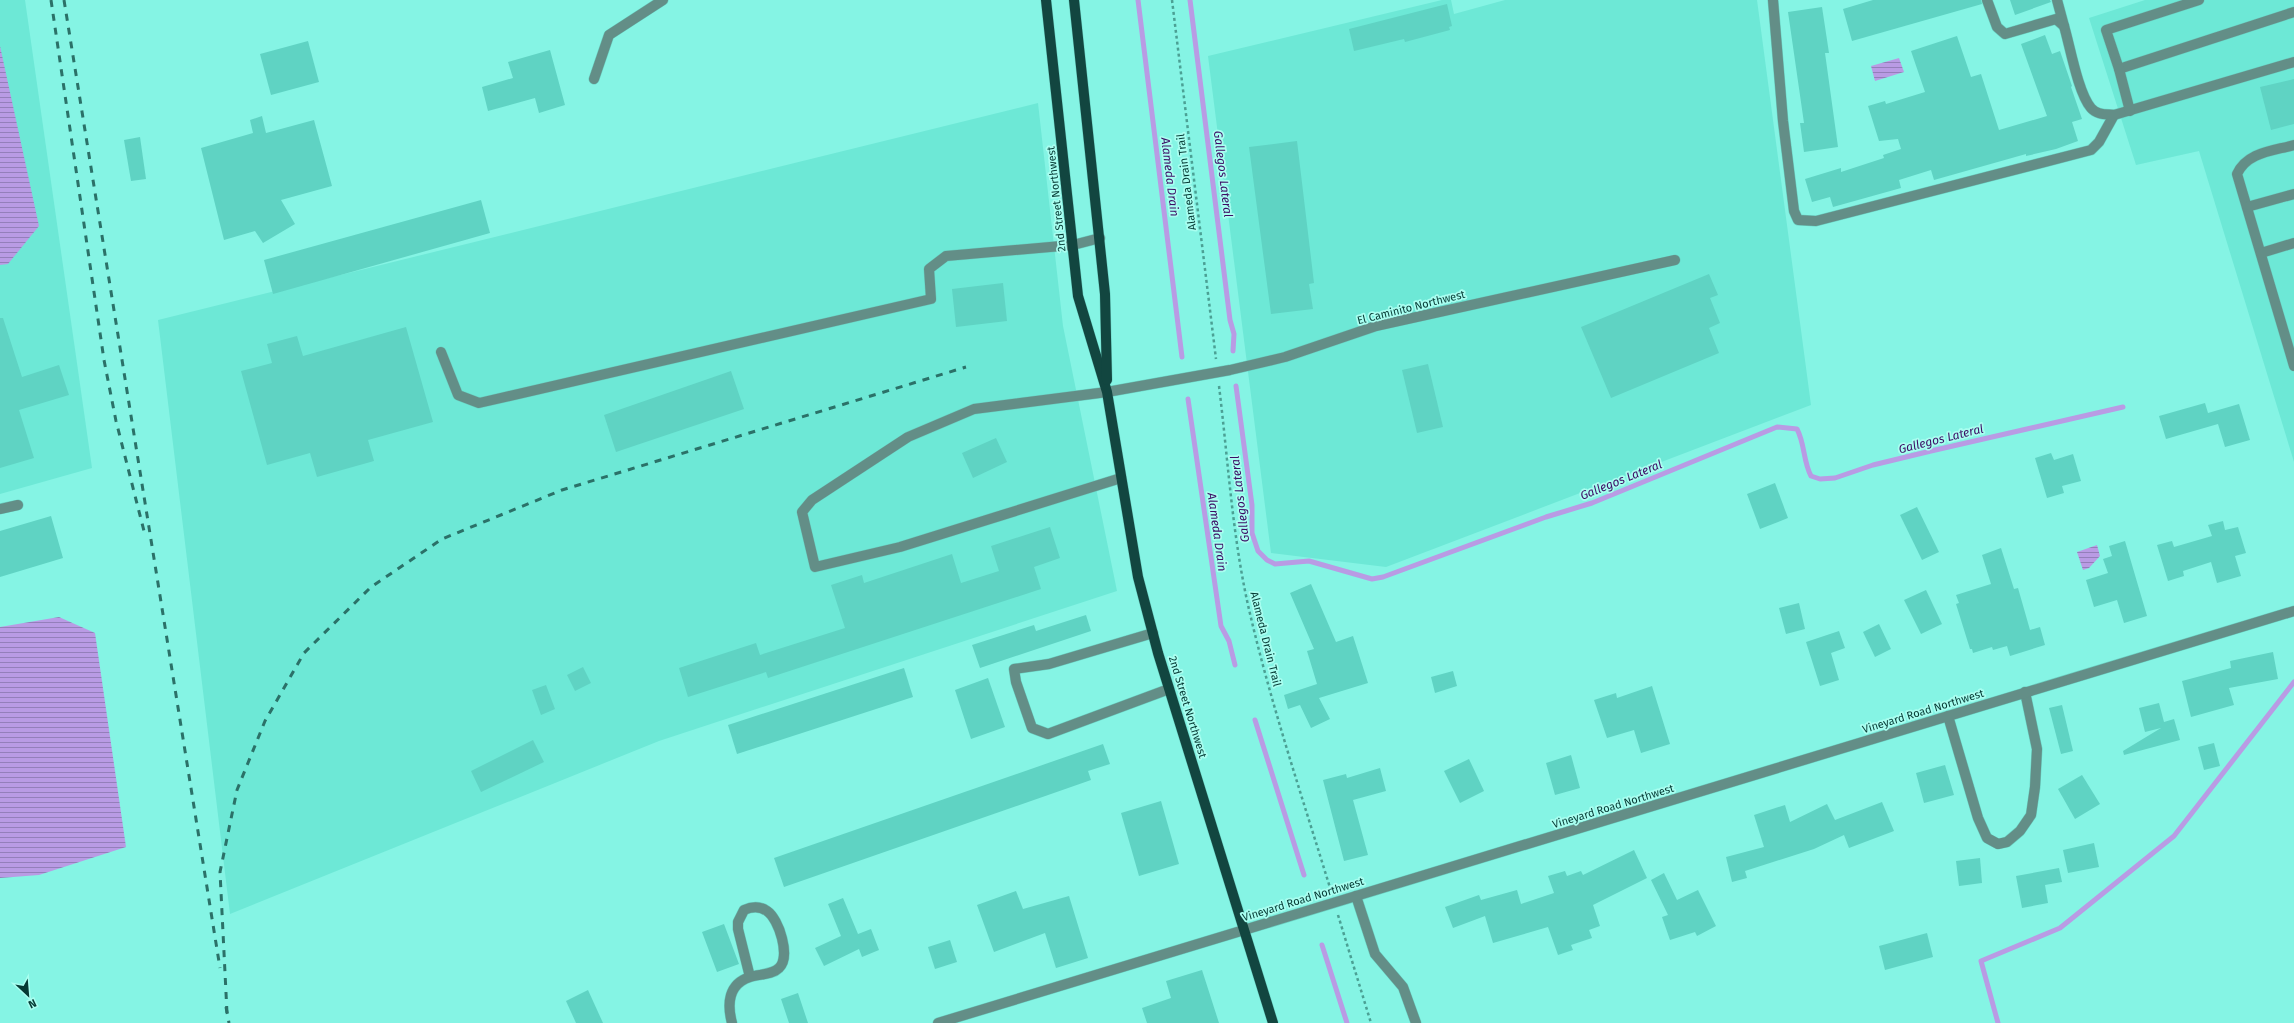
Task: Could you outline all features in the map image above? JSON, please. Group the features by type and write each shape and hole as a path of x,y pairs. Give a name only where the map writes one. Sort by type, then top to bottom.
{"main road":[{"name":"2nd Street Northwest","path":"1046,0 1078,296 1107,392 1138,576 1169,689 1273,1023"},
{"name":"2nd Street Northwest","path":"1074,0 1105,294 1107,392"}],"street":[{"path":"594,79 608,35 663,0"},
{"path":"1773,0 1794,211 1798,220 1816,221 2091,150 2099,142 2114,116"},
{"path":"1987,0 1997,27 2005,34 2056,19 2064,26"},
{"path":"2057,0 2084,96 2092,108 2099,114 2114,116 2294,62"},
{"path":"2130,111 2119,69 2106,30 2199,0"},
{"path":"2119,69 2294,12"},
{"path":"2294,145 2252,156 2241,166 2237,174 2294,366"},
{"path":"2247,207 2294,194"},
{"path":"441,352 458,395 479,403 931,299 929,269 946,256 1073,245 1100,238"},
{"path":"2261,253 2294,243"},
{"name":"El Caminito Northwest","path":"1121,478 900,547 815,567 802,512 812,500 908,437 974,409 1107,392 1230,370 1285,357 1376,326 1675,260"},
{"path":"0,509 18,505"},
{"name":"Vineyard Road Northwest","path":"938,1023 2294,611"},
{"path":"1153,632 1049,664 1014,669 1016,682 1032,728 1048,734 1169,689"},
{"path":"1948,716 1978,818 1987,838 1998,844 2007,842 2020,831 2031,815 2035,787 2037,749 2025,692"},
{"path":"1356,896 1374,954 1403,987 1416,1023"},
{"path":"732,1023 728,1002 732,993 742,981 780,968 784,954 779,926 762,908 756,906 744,910 738,922 750,978"}],"path":[{"name":"Alameda Drain Trail","path":"1172,0 1216,362"},
{"name":"Alameda Drain Trail","path":"1219,386 1238,548 1248,605 1273,700 1330,889"},
{"path":"1339,916 1371,1023"}],"shaded area":[{"path":"0,0 25,0 92,468 0,494"},
{"path":"1442,0 1451,0 1454,14 1505,0 1757,0 1811,405 1386,567 1271,553 1208,56"},
{"path":"2145,0 2294,0 2294,462 2199,151 2136,165 2089,18"},
{"path":"0,46 39,226 8,264 0,265"},
{"path":"1899,58 1904,72 1875,81 1871,66"},
{"path":"1038,103 1063,326 1117,591 659,741 230,914 158,320"},
{"path":"2097,545 2100,556 2089,568 2083,570 2077,552"},
{"path":"59,617 95,633 126,847 39,875 0,878 0,627"}],"building":[{"path":"1873,0 1981,0 1982,4 1852,41 1843,9"},
{"path":"2010,0 2050,0 2051,2 2015,15"},
{"path":"1447,4 1452,26 1449,27 1450,30 1405,42 1404,39 1354,51 1349,29"},
{"path":"1822,7 1829,53 1825,53 1838,147 1804,152 1800,123 1804,123 1788,12"},
{"path":"2045,35 2052,54 2060,51 2072,86 2071,87 2082,119 2072,122 2078,141 2056,149 2026,156 2026,154 1934,180 1931,170 1899,180 1901,188 1833,207 1830,197 1812,202 1805,179 1841,168 1841,172 1884,158 1883,155 1901,149 1898,139 1879,141 1868,106 1885,101 1886,104 1925,92 1911,51 1957,36 1971,77 1981,74 1999,130 2047,116 2021,44"},
{"path":"308,41 319,82 271,95 260,54"},
{"path":"550,50 565,105 539,113 535,98 488,111 482,87 513,78 508,62"},
{"path":"2294,79 2294,124 2271,130 2260,87"},
{"path":"262,116 266,133 314,120 332,186 281,200 295,224 263,243 255,231 224,240 201,148 253,133 250,120"},
{"path":"140,137 146,179 131,181 124,140"},
{"path":"1297,141 1314,283 1309,284 1313,309 1271,314 1249,147"},
{"path":"481,200 490,233 273,294 264,260"},
{"path":"1709,274 1718,295 1710,298 1720,323 1709,328 1719,353 1611,398 1581,327"},
{"path":"1003,283 1007,321 956,327 952,289"},
{"path":"0,318 3,318 22,377 59,365 69,395 19,410 34,458 0,468"},
{"path":"406,327 433,422 368,440 374,461 317,477 310,453 267,465 241,371 272,363 267,344 297,336 303,356"},
{"path":"1428,364 1443,427 1417,433 1402,370"},
{"path":"731,371 744,409 616,452 604,415"},
{"path":"2205,403 2208,413 2239,404 2250,440 2225,447 2218,424 2166,439 2159,416"},
{"path":"996,438 1007,462 973,478 962,453"},
{"path":"2051,453 2054,460 2073,454 2081,481 2062,486 2064,493 2047,498 2035,458"},
{"path":"1775,483 1788,518 1760,529 1747,494"},
{"path":"1917,507 1939,552 1922,560 1900,515"},
{"path":"51,516 63,558 0,577 0,531"},
{"path":"2223,521 2225,530 2238,527 2246,553 2235,556 2241,576 2217,583 2211,562 2183,571 2184,576 2168,581 2157,545 2172,541 2174,547 2212,536 2208,525"},
{"path":"1050,527 1060,558 1034,567 1041,589 768,678 766,672 688,697 679,668 756,643 760,655 845,628 831,585 862,575 864,583 952,554 961,583 999,571 991,546"},
{"path":"2125,541 2147,616 2124,623 2117,600 2094,607 2086,580 2108,573 2103,559 2112,556 2109,546"},
{"path":"2001,548 2014,589 2018,588 2030,630 2040,627 2045,645 2010,656 2007,646 1993,650 1992,647 1973,653 1972,649 1970,649 1956,604 1959,603 1956,595 1991,584 1982,555"},
{"path":"1311,584 1336,642 1353,636 1368,683 1319,698 1330,719 1311,728 1300,705 1288,709 1284,695 1317,684 1307,651 1314,649 1290,593"},
{"path":"1926,590 1942,624 1921,634 1904,600"},
{"path":"1799,603 1805,629 1786,634 1779,608"},
{"path":"1086,615 1091,631 980,668 972,645 1034,625 1036,631"},
{"path":"1879,624 1891,649 1875,657 1863,632"},
{"path":"1839,631 1845,648 1831,653 1839,680 1820,686 1806,642"},
{"path":"2273,652 2278,679 2229,688 2234,705 2191,717 2182,681 2231,668 2230,661"},
{"path":"583,667 591,683 575,691 567,675"},
{"path":"904,668 913,697 737,754 728,725"},
{"path":"1453,671 1457,686 1435,693 1431,677"},
{"path":"988,678 1005,727 971,739 955,690"},
{"path":"546,685 555,709 541,715 532,690"},
{"path":"1652,686 1670,744 1641,753 1634,730 1607,738 1594,700 1616,693 1617,698"},
{"path":"2159,703 2164,722 2174,719 2180,740 2124,755 2123,751 2161,728 2145,732 2139,708"},
{"path":"2062,705 2073,751 2061,754 2049,708"},
{"path":"533,740 544,762 481,792 471,771"},
{"path":"2214,743 2220,766 2204,770 2198,747"},
{"path":"1103,744 1110,764 1088,771 1091,780 784,887 774,858"},
{"path":"1571,755 1580,788 1555,795 1546,763"},
{"path":"1469,759 1484,791 1460,803 1444,771"},
{"path":"1945,765 1954,795 1924,803 1916,773"},
{"path":"1380,768 1386,791 1353,800 1368,855 1344,861 1323,780 1346,774 1347,778"},
{"path":"2082,775 2100,804 2075,819 2058,789"},
{"path":"1161,801 1179,864 1139,876 1121,813"},
{"path":"1882,802 1894,831 1849,848 1844,835 1814,849 1745,871 1747,878 1732,882 1726,857 1764,847 1754,815 1785,805 1790,822 1827,804 1835,820"},
{"path":"2094,843 2099,867 2068,873 2063,850"},
{"path":"1634,850 1647,878 1593,905 1600,926 1589,930 1592,938 1571,945 1573,950 1558,955 1548,927 1493,943 1485,916 1453,928 1445,907 1479,895 1481,900 1517,890 1521,904 1554,893 1548,876 1565,871 1567,876 1581,871 1583,875"},
{"path":"1980,858 1982,883 1959,886 1956,861"},
{"path":"2059,868 2062,882 2045,885 2048,903 2022,908 2016,876"},
{"path":"1664,873 1677,900 1698,890 1716,926 1697,936 1695,932 1670,940 1662,917 1668,915 1651,880"},
{"path":"1016,891 1023,909 1069,896 1088,958 1056,968 1045,933 994,952 977,905"},
{"path":"843,898 858,934 871,929 879,950 862,957 859,949 824,966 815,948 841,936 828,904"},
{"path":"724,924 739,964 717,972 702,932"},
{"path":"1927,933 1933,957 1885,970 1879,946"},
{"path":"950,940 957,962 935,969 928,947"},
{"path":"1202,970 1219,1023 1147,1023 1142,1008 1171,998 1166,981"},
{"path":"588,990 603,1023 576,1023 566,1001"},
{"path":"798,993 808,1023 789,1023 781,999"}],"waterway":[{"name":"Alameda Drain","path":"1138,0 1182,357"},
{"name":"Gallegos Lateral","path":"1190,0 1230,320 1234,334 1233,351"},
{"name":"Gallegos Lateral","path":"1236,386 1252,505 1252,533 1258,551 1267,560 1275,564 1309,561 1372,579 1383,577 1546,517 1592,503 1777,427 1797,429 1800,435 1808,470 1811,476 1820,479 1835,478 1873,465 2123,407"},
{"name":"Alameda Drain","path":"1188,399 1221,626 1229,641 1235,665"},
{"path":"1998,1023 1981,961 2060,928 2174,836 2294,682"},
{"name":"Alameda Drain","path":"1255,720 1304,875"},
{"name":"Alameda Drain","path":"1322,945 1347,1023"}],"railway":[{"path":"51,0 104,360 116,421 145,535"},
{"path":"64,0 220,968"},
{"path":"227,1013 220,872 237,790 265,721 304,653 371,587 442,539 562,490 966,367"},
{"path":"226,1007 229,1023"}]}
